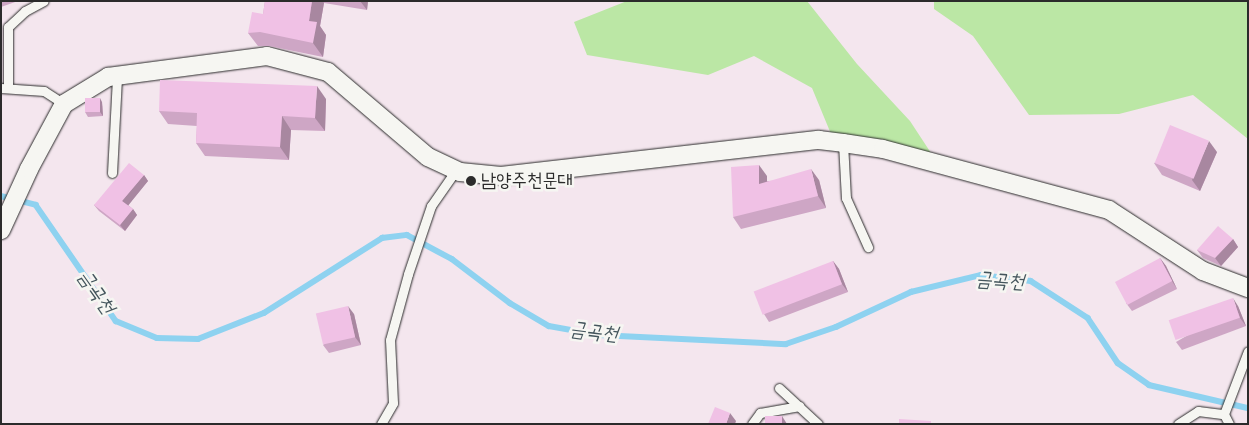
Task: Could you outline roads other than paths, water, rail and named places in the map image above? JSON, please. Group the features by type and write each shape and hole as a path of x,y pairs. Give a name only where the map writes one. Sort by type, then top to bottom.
{"street":[{"path":"1,230 29,169 64,104 108,77 267,56 328,72 428,157 456,170 501,176 819,140 843,143 883,149 1109,210 1203,271 1248,288"}],"lane":[{"path":"44,1 26,11 8,27 5,88 44,91 64,104"},
{"path":"112,173 117,76"},
{"path":"843,143 846,198 868,246"},
{"path":"381,424 393,403 390,340 408,274 431,206 456,170"},
{"path":"1229,424 1224,414 1248,351"},
{"path":"779,388 818,424"},
{"path":"752,424 760,413 800,406"},
{"path":"1178,424 1198,411 1224,414"}],"waterway":[{"name":"금곡천","path":"1,196 36,205 116,321 157,338 198,339 264,313 382,238 407,235 452,259 510,303 549,326 599,335 786,344 836,327 911,292 981,275 1031,281 1088,318 1118,363 1149,385 1248,408"}],"place":[{"name":"남양주천문대","path":"471,181"}]}
